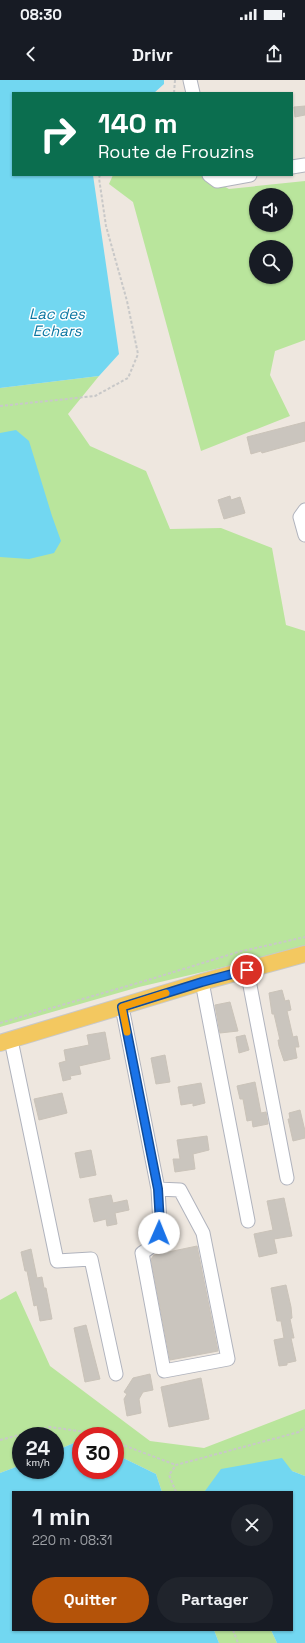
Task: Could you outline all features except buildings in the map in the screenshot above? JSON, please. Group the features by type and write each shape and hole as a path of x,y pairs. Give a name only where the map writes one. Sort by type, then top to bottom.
{"main road":[{"path":"5,1042 202,982 305,954"}],"street":[{"path":"190,80 193,92"},
{"path":"293,168 305,165"},
{"path":"210,176 217,181 244,176"},
{"path":"305,510 300,517 305,535"},
{"path":"247,970 287,1178"},
{"path":"202,982 248,1220"},
{"path":"122,1007 158,1189 160,1224 158,1242 142,1253 164,1371 228,1359 203,1233 180,1190 158,1189"},
{"path":"5,1042 57,1261 91,1259 116,1374"}],"path":[{"path":"174,92 175,80"},
{"path":"0,406 95,396 128,378 138,354 127,300 106,226 100,176"},
{"path":"0,1023 238,952 305,937"},
{"path":"0,1440 50,1427 72,1430"},
{"path":"124,1445 176,1465 299,1432 305,1427"},
{"path":"176,1465 169,1475 176,1491"},
{"path":"233,1631 238,1643"}],"green space":[{"path":"113,176 205,176 229,189 305,181 305,340 275,351 270,375 290,416 201,451 133,202 109,184"},
{"path":"99,376 68,414 90,446 146,471 170,529 221,528 272,548 286,625 305,631 305,948 139,987 0,1027 0,388"},
{"path":"16,1291 50,1366 150,1441 204,1448 305,1409 305,1476 292,1471 205,1491 162,1491 156,1474 124,1458 124,1427 72,1427 72,1444 64,1447 64,1427 12,1427 12,1468 0,1473 0,1300"},
{"path":"214,1631 271,1631 277,1643 219,1643"}],"water":[{"name":"Lac des Echars","path":"0,80 164,80 164,84 155,92 12,92 12,176 93,176 119,354 99,376 0,388"},
{"path":"16,430 29,441 61,541 54,553 29,559 0,557 0,433"},
{"path":"72,1444 72,1479 124,1479 124,1458 156,1474 162,1491 12,1491 12,1631 214,1631 219,1643 0,1643 0,1473 12,1468 12,1479 64,1479 64,1447"},
{"path":"282,1458 292,1471 305,1476 305,1643 277,1643 271,1631 293,1631 293,1491 205,1491 221,1469"}],"slow traffic":[{"path":"127,1032 122,1007 166,993"}],"route":[{"path":"159,1233 160,1224 158,1189 122,1007 202,982 247,970"}]}
